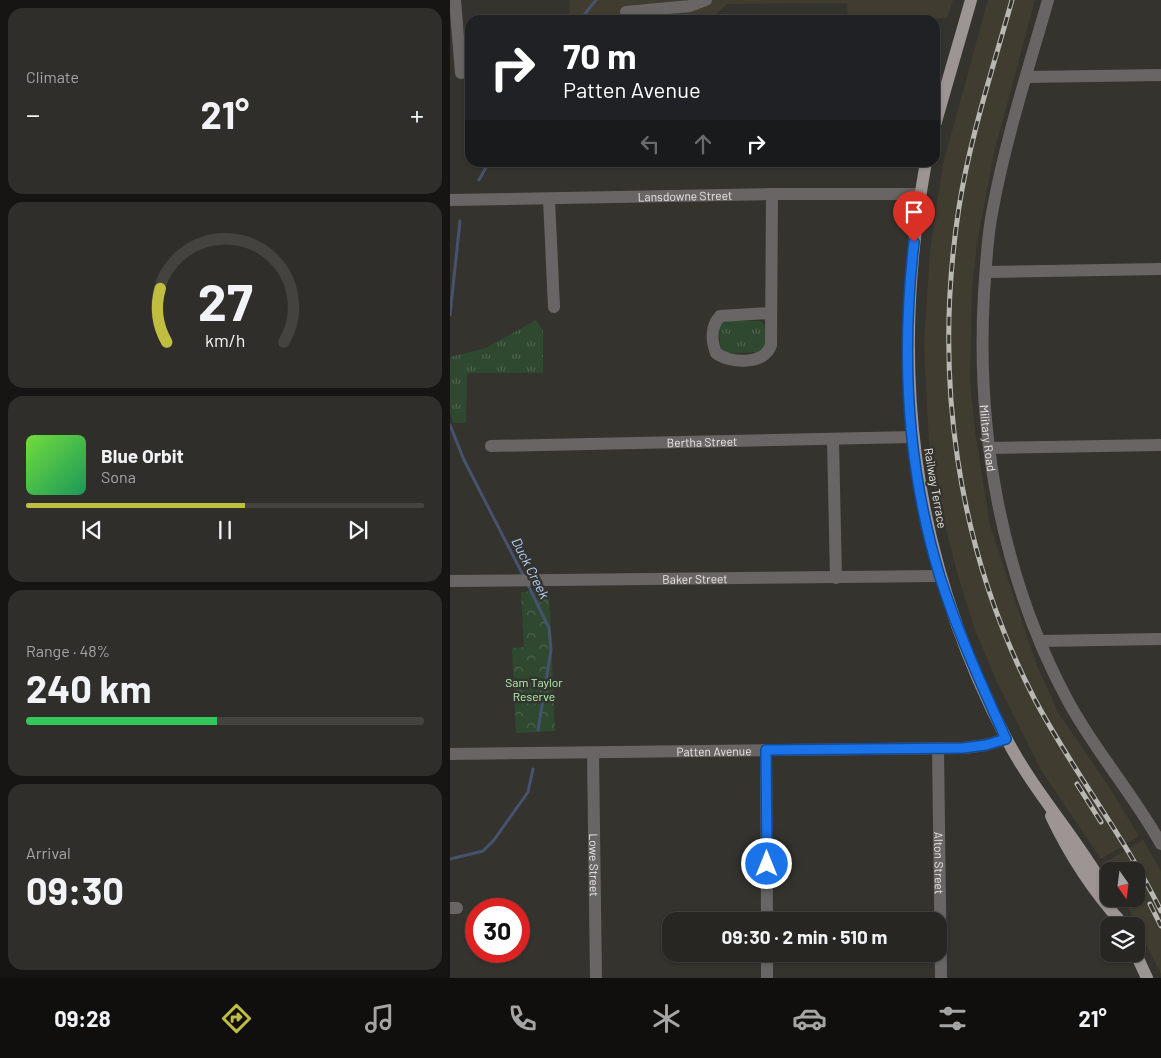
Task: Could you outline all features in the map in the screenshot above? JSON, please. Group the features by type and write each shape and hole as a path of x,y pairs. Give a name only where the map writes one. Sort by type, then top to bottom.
{"main road":[{"path":"940,108 971,0"},
{"name":"Railway Terrace","path":"925,167 920,194 908,311 908,366 913,437 928,527 940,576 972,663 1006,739 1041,795 1071,834 1100,881"},
{"name":"Railway Terrace","path":"1041,795 1060,836 1099,898 1116,917"},
{"path":"1140,962 1147,978"}],"street":[{"path":"455,0 461,73"},
{"path":"626,12 690,6 706,0"},
{"name":"Military Road","path":"1048,0 995,198 986,272 982,366 989,448 1006,535 1019,583 1040,641 1068,702 1160,838"},
{"path":"1026,77 1161,75"},
{"path":"770,313 720,316 713,329 713,344 716,353 729,360 758,359 764,356 771,345 772,194"},
{"name":"Lansdowne Street","path":"450,200 772,194 920,194"},
{"path":"549,199 554,307"},
{"path":"986,272 1161,270"},
{"name":"Bertha Street","path":"491,446 913,437"},
{"path":"833,439 836,578"},
{"path":"989,448 1161,445"},
{"name":"Baker Street","path":"450,581 940,576"},
{"path":"1040,641 1161,640"},
{"name":"Patten Avenue","path":"450,754 938,748 986,745 1006,739"},
{"name":"Alton Street","path":"938,748 941,978"},
{"path":"766,750 767,912"},
{"name":"Lowe Street","path":"593,753 596,978"},
{"path":"767,962 767,978"}],"shaded area":[{"path":"570,0 953,0 947,18 940,18 940,15 848,15 847,3 727,4 715,15 569,15"},
{"path":"988,0 1035,0 994,153 977,243 972,289 970,382 976,438 990,525 1037,666 1059,714 1108,785 1139,836 1101,859 1041,770 997,682 975,630 958,576 934,482 929,444 924,345 930,251 943,164"},
{"path":"1143,840 1161,871 1161,974 1145,942 1145,917 1133,917 1128,908 1145,908 1145,862 1106,862"}],"green space":[{"path":"536,320 543,331 543,373 467,373 466,423 453,423 450,411 450,357 486,348"},
{"path":"761,321 765,326 766,345 760,352 728,353 721,350 719,328 722,322"},
{"name":"Sam Taylor Reserve","path":"549,590 555,731 516,733 512,648 524,647 521,592"}],"waterway":[{"name":"Duck Creek","path":"584,15 596,0"},
{"name":"Duck Creek","path":"479,180 486,167"},
{"name":"Duck Creek","path":"450,315 460,221"},
{"name":"Duck Creek","path":"450,425 464,460 524,577"},
{"name":"Duck Creek","path":"528,585 549,628 551,650 538,730"},
{"name":"Duck Creek","path":"450,859 483,851 494,840 528,792 533,769"}],"railway":[{"path":"1012,0 969,155 959,207 952,270 949,333 951,396 958,458 969,520 986,581 1007,640 1049,725 1131,857 1161,911"},
{"path":"1077,784 1101,822"},
{"path":"1150,904 1161,926"}],"route":[{"path":"767,864 766,750 963,748 986,745 1006,739 959,631 940,576 928,527 910,414 908,311 914,242"}]}
